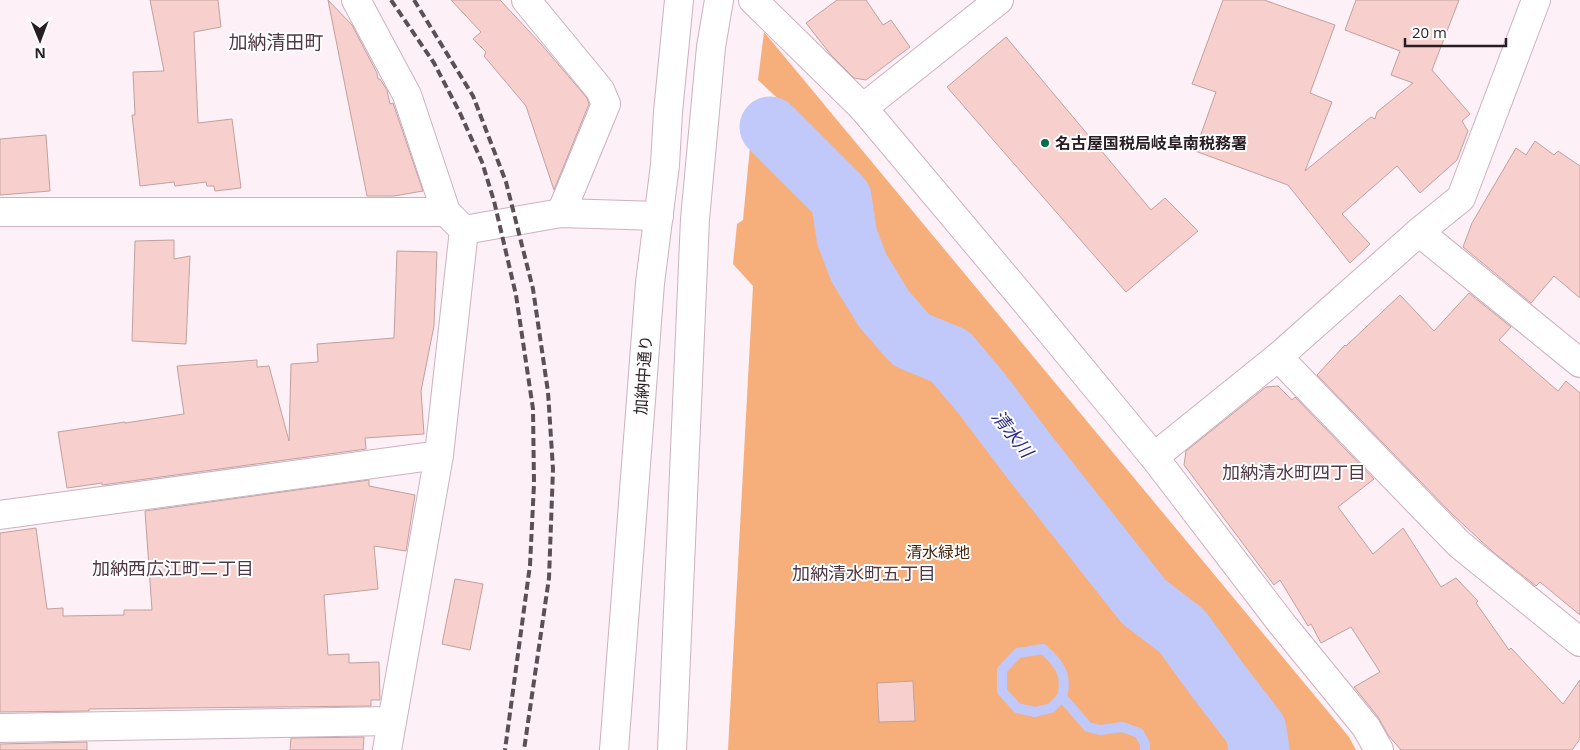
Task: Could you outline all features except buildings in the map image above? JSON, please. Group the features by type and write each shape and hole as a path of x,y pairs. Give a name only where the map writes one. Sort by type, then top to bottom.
{"main road":[{"path":"356,0 407,95 455,221 439,456 386,750"},
{"path":"526,0 600,90 606,104 561,213"},
{"name":"加納中通り","path":"614,750 650,283 664,165 679,0"},
{"path":"672,750 695,219 710,57 719,0"},
{"path":"753,0 863,108 1154,457 1282,624 1366,727 1379,750"},
{"path":"863,108 999,0"},
{"path":"1154,457 1278,357 1461,198 1536,0"},
{"path":"0,212 455,221 561,213 658,216"},
{"path":"1420,232 1580,363"},
{"path":"1278,357 1458,544 1580,642"},
{"path":"0,515 439,456"},
{"path":"0,728 391,721"}],"green space":[{"name":"清水緑地","path":"764,32 1349,737 1356,750 728,750 753,286 733,264 737,224 743,220 750,147 788,108 758,80"}],"waterway":[{"name":"清水川","path":"770,127 841,198 847,237 859,268 884,309 911,340 950,356 982,394 1144,602 1182,631 1256,730 1259,750"},
{"path":"1062,697 1064,682 1061,670 1054,659 1043,649 1018,653 1002,670 1002,691 1017,708 1035,712 1051,708 1062,697 1088,727 1100,730 1122,727 1139,733 1145,744 1145,750"}],"railway":[{"path":"391,0 434,63 460,113 482,162 494,201 516,295 533,409 534,484 530,565 505,750"},
{"path":"414,0 473,96 506,182 533,289 548,392 553,469 549,578 524,750"}],"place":[{"name":"名古屋国税局岐阜南税務署","path":"1045,143"}],"district":[{"name":"加納清田町","path":"276,42"},
{"name":"加納清水町四丁目","path":"1294,473"},
{"name":"加納西広江町二丁目","path":"173,569"},
{"name":"加納清水町五丁目","path":"864,574"}]}
